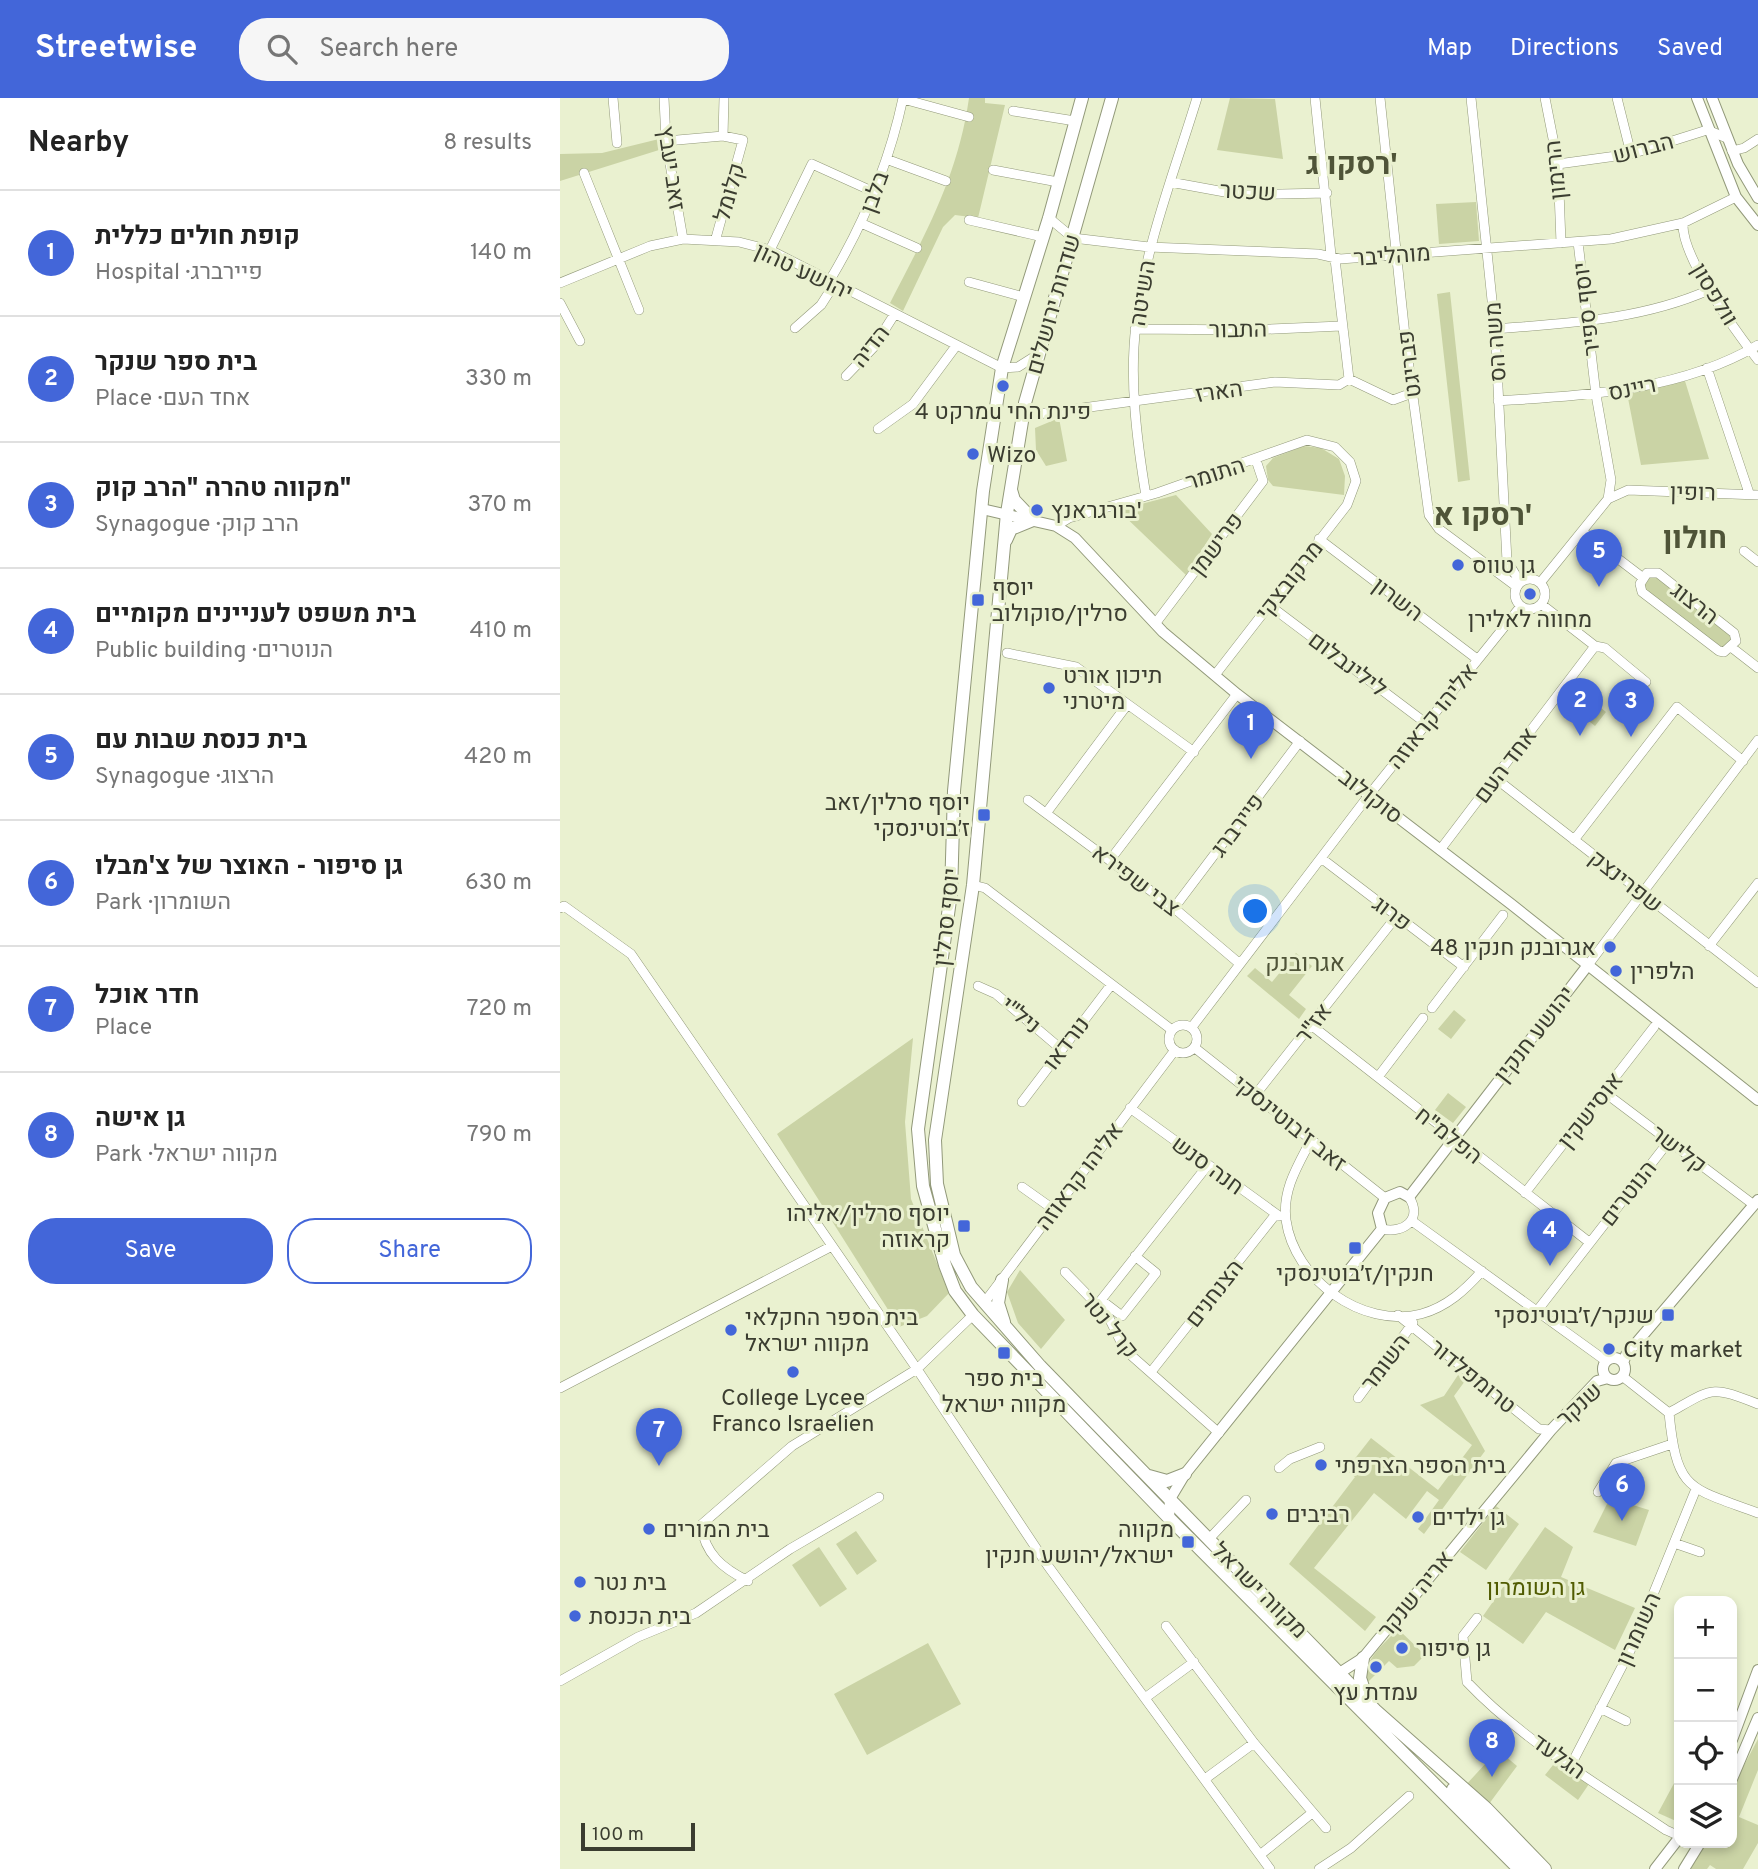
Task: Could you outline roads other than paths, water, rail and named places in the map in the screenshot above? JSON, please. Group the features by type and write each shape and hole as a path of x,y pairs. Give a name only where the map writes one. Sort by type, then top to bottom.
{"main road":[{"name":"שדרות ירושלים","path":"982,509 1002,368 1049,218 1082,98"},
{"name":"שדרות ירושלים","path":"1007,513 1025,403 1037,355 1112,98"},
{"path":"1003,547 1011,529 1032,520 1014,500 1011,488"},
{"name":"יוסף סרלין","path":"973,1315 956,1291 945,1265 923,1186 918,1129 951,893 954,791 982,509"},
{"name":"יוסף סרלין","path":"984,1303 954,1255 937,1184 935,1140 979,886 975,864 1007,513"},
{"path":"951,893 979,886"},
{"path":"1002,1280 998,1303 1006,1329"},
{"path":"973,1315 984,1303"},
{"name":"מקווה ישראל","path":"984,1303 1006,1329 1341,1672 1368,1703 1486,1808 1545,1869"},
{"name":"מקווה ישראל","path":"973,1315 1169,1518 1519,1869"},
{"path":"1147,1475 1167,1481 1185,1474"},
{"path":"1363,1658 1360,1678 1368,1703"},
{"path":"1421,1751 1426,1765 1532,1869"},
{"path":"1410,1760 1426,1765"}],"street":[{"path":"613,98 617,144"},
{"name":"זאב יעבץ","path":"664,98 666,141 683,239"},
{"path":"723,136 724,98"},
{"path":"903,98 969,117"},
{"name":"בלבן","path":"795,328 821,304 863,224 886,159 903,98"},
{"name":"השיטה","path":"1146,496 1136,403 1135,329 1149,247 1197,98"},
{"path":"1315,98 1349,379 1393,400 1412,393"},
{"name":"פבריגט","path":"1380,98 1412,393 1429,515 1439,529 1496,572 1519,585"},
{"name":"משה הס","path":"1471,98 1495,329 1507,561 1519,585"},
{"name":"הרימון","path":"1545,98 1558,164 1561,243"},
{"path":"1617,98 1631,154"},
{"path":"1696,98 1736,197 1758,225"},
{"path":"1712,98 1732,150 1758,198"},
{"path":"1013,111 1075,121"},
{"path":"1707,130 1727,138"},
{"name":"הברוש","path":"1558,164 1631,154 1707,130"},
{"name":"קלומל","path":"666,141 723,136 743,140 716,238"},
{"path":"1732,150 1744,148 1758,139"},
{"path":"886,159 946,181"},
{"path":"770,250 812,164 874,192"},
{"path":"993,170 1058,182"},
{"path":"584,173 639,310"},
{"name":"שכטר","path":"1170,183 1241,195 1327,193"},
{"name":"מוהליבר","path":"1073,237 1149,247 1333,257 1396,256 1611,239 1683,223 1736,197"},
{"path":"1049,218 1073,237"},
{"path":"969,220 1043,236"},
{"name":"וולפסון","path":"1683,223 1685,239 1709,290 1754,348 1758,360"},
{"path":"863,224 917,248"},
{"name":"יהושע טהון","path":"560,283 617,257 683,239 716,238 770,250 1002,368"},
{"name":"יוסף ספיר","path":"1578,243 1596,395 1611,480 1608,499"},
{"path":"969,282 1024,297"},
{"path":"1495,329 1588,321 1652,311 1709,290"},
{"path":"560,303 580,341"},
{"name":"הדיה","path":"846,376 873,348 894,315"},
{"name":"התבור","path":"1135,329 1250,330 1342,326"},
{"path":"878,429 913,404 956,346"},
{"name":"ריינס","path":"1498,401 1596,395 1688,377 1754,348"},
{"path":"1002,368 1018,367 1037,355"},
{"path":"1707,368 1753,494"},
{"name":"הארז","path":"1025,403 1030,411 1038,414 1136,403 1275,382 1339,385 1349,379"},
{"name":"התומר","path":"1056,526 1069,518 1256,460 1307,440 1335,447 1350,462 1356,481"},
{"name":"פרישמן","path":"1154,624 1263,481 1256,460"},
{"name":"רופין","path":"1611,480 1628,490"},
{"name":"מרקובצקי","path":"1215,675 1348,505 1356,481"},
{"name":"רופין","path":"1608,499 1628,490 1753,494"},
{"path":"1540,583 1608,499"},
{"name":"סוקולוב","path":"982,509 1056,526 1075,538 1111,573 1154,624 1237,694 1758,1100"},
{"name":"הרצוג","path":"1583,532 1642,577"},
{"name":"השרון","path":"1319,540 1477,659"},
{"path":"1744,551 1758,562"},
{"path":"1496,572 1504,570 1507,561"},
{"name":"הרצוג","path":"1647,573 1658,573 1734,633 1735,641 1731,647 1719,651 1653,601 1642,592 1642,577 1647,573"},
{"path":"1528,579 1540,583 1545,596 1541,604 1531,608 1521,606 1516,597 1519,585 1528,579"},
{"path":"1541,604 1595,646 1605,648 1646,682"},
{"name":"לילינבלום","path":"1269,605 1427,724"},
{"name":"אליהו קראוזה","path":"1192,1027 1369,795 1521,606"},
{"name":"אחד העם","path":"1440,850 1595,646"},
{"name":"הרצוג","path":"1731,647 1758,668"},
{"path":"1007,653 1076,667 1194,752"},
{"path":"1110,860 1237,694"},
{"path":"1047,812 1127,705"},
{"path":"1574,840 1676,707 1743,761"},
{"name":"יהושע חנקין","path":"1737,772 1758,740"},
{"name":"פיירברג","path":"1174,908 1300,741"},
{"name":"יהושע חנקין","path":"1409,1197 1758,748"},
{"name":"שפרינצק","path":"1495,778 1758,983"},
{"name":"צבי שפירא","path":"1028,800 1174,908 1240,964"},
{"name":"פרוג","path":"1321,858 1396,918 1464,967"},
{"path":"1709,946 1758,883"},
{"path":"979,886 1172,1030"},
{"path":"560,908 565,906 631,954 917,1369 1048,1566 1270,1869"},
{"path":"1432,1008 1503,915"},
{"name":"אז\"ר","path":"1256,1094 1396,918"},
{"name":"נורדאו","path":"1022,1102 1111,985"},
{"name":"ניל\"י","path":"978,986 996,994 1061,1049"},
{"path":"1378,1077 1423,1018"},
{"path":"1184,1024 1192,1027 1198,1039 1195,1048 1183,1053 1175,1050 1169,1039 1172,1030 1184,1024"},
{"name":"הפלמ\"ח","path":"1311,1025 1453,1139 1590,1242"},
{"name":"אוסישקין","path":"1525,1192 1654,1027"},
{"name":"זאב ז'בוטינסקי","path":"1195,1048 1385,1198"},
{"name":"אליהו קראוזה","path":"984,1303 1175,1050"},
{"name":"קלישר","path":"1604,1092 1756,1202"},
{"name":"חנה סנש","path":"1130,1108 1286,1221"},
{"path":"1311,1140 1289,1183 1286,1221 1298,1256 1329,1294 1366,1311 1398,1315 1419,1314 1453,1299 1482,1271"},
{"name":"הנוטרים","path":"1537,1311 1669,1141"},
{"path":"1135,1256 1156,1273 1122,1316 1101,1300 1135,1256 1208,1166"},
{"path":"1022,1187 1053,1209"},
{"path":"1400,1192 1409,1197 1415,1210 1412,1221 1402,1229 1382,1229 1378,1213 1385,1198 1400,1192"},
{"path":"1622,1376 1626,1355 1756,1202"},
{"name":"הצנחנים","path":"1151,1372 1276,1214"},
{"path":"1412,1221 1606,1361"},
{"path":"1169,1518 1170,1499 1185,1474 1382,1229"},
{"path":"560,1388 832,1246"},
{"name":"קרל נטר","path":"1065,1272 1108,1316 1125,1350 1219,1433"},
{"name":"השומר","path":"1358,1398 1419,1314"},
{"path":"748,1581 724,1570 704,1544 701,1525 792,1446 917,1369 973,1315"},
{"name":"טרומפלדור","path":"1398,1315 1539,1429 1551,1430"},
{"path":"1606,1361 1615,1358 1623,1363"},
{"path":"1606,1361 1603,1370 1608,1378 1617,1379 1622,1376"},
{"path":"1622,1376 1669,1413 1672,1444 1679,1472 1696,1489 1758,1513"},
{"name":"שנקר","path":"1551,1430 1597,1381 1608,1378"},
{"path":"1669,1413 1712,1390 1721,1390 1758,1404"},
{"name":"אריה שנקר","path":"1341,1672 1363,1658 1551,1430"},
{"path":"1598,1492 1616,1463 1672,1444"},
{"path":"1279,1468 1290,1459 1321,1447"},
{"name":"השומרון","path":"1571,1765 1645,1618 1696,1489"},
{"path":"560,1681 638,1637 696,1613 748,1581 790,1549 879,1497"},
{"path":"1209,1539 1246,1500"},
{"path":"1674,1543 1700,1552"},
{"name":"הגלעד","path":"1477,1618 1463,1636 1467,1682 1496,1710 1571,1765 1666,1830 1674,1832"},
{"path":"1166,1626 1254,1743 1326,1828"},
{"path":"1145,1698 1194,1662"},
{"path":"1737,1728 1758,1670"},
{"path":"1322,1671 1341,1672"},
{"path":"1600,1708 1626,1721"},
{"path":"1740,1721 1758,1717"},
{"path":"1737,1768 1758,1717"},
{"path":"1744,1752 1758,1734"},
{"path":"1205,1779 1254,1743"},
{"path":"1319,1869 1351,1848 1409,1796"},
{"path":"1260,1855 1312,1813"},
{"path":"1655,1869 1674,1844"},
{"path":"1684,1869 1697,1848"}],"place":[{"name":"מרקט 4u פינת החי","path":"1003,386"},
{"name":"Wizo","path":"973,454"},
{"name":"בורגראנץ'","path":"1037,510"},
{"name":"גן טווס","path":"1458,565"},
{"name":"בית כנסת שבות עם","path":"1599,587"},
{"name":"מחווה לאלירן","path":"1530,594"},
{"name":"יוסף סרלין/סוקולוב","path":"978,600"},
{"name":"תיכון אורט מיטרני","path":"1049,688"},
{"name":"בית ספר שנקר","path":"1580,736"},
{"name":"מקווה טהרה \"הרב קוק\"","path":"1631,737"},
{"name":"קופת חולים כללית","path":"1251,759"},
{"name":"יוסף סרלין/זאב ז׳בוטינסקי","path":"984,815"},
{"name":"אגרובנק חנקין 48","path":"1610,947"},
{"name":"הלפרין","path":"1616,971"},
{"name":"יוסף סרלין/אליהו קראוזה","path":"964,1226"},
{"name":"חנקין/ז׳בוטינסקי","path":"1355,1248"},
{"name":"בית משפט לעניינים מקומיים","path":"1550,1266"},
{"name":"שנקר/ז׳בוטינסקי","path":"1668,1315"},
{"name":"בית הספר החקלאי מקווה ישראל","path":"731,1330"},
{"name":"City market","path":"1609,1349"},
{"name":"בית ספר מקווה ישראל","path":"1004,1353"},
{"name":"College Lycee Franco Israelien","path":"793,1372"},
{"name":"בית הספר הצרפתי","path":"1321,1465"},
{"name":"חדר אוכל","path":"659,1466"},
{"name":"רביבים","path":"1272,1514"},
{"name":"גן ילדים","path":"1418,1517"},
{"name":"גן סיפור - האוצר של צ'מבלו","path":"1622,1521"},
{"name":"בית המורים","path":"649,1529"},
{"name":"מקווה ישראל/יהושע חנקין","path":"1188,1542"},
{"name":"בית נטר","path":"580,1582"},
{"name":"בית הכנסת","path":"575,1616"},
{"name":"גן סיפור","path":"1402,1648"},
{"name":"עמדת עץ","path":"1376,1667"},
{"name":"גן אישה","path":"1492,1777"}],"district":[{"name":"רסקו ג'","path":"1352,164"},
{"name":"רסקו א'","path":"1483,515"},
{"name":"חולון","path":"1695,538"},
{"name":"אגרובנק","path":"1305,963"}],"park label":[{"name":"גן השומרון","path":"1536,1587"}]}
